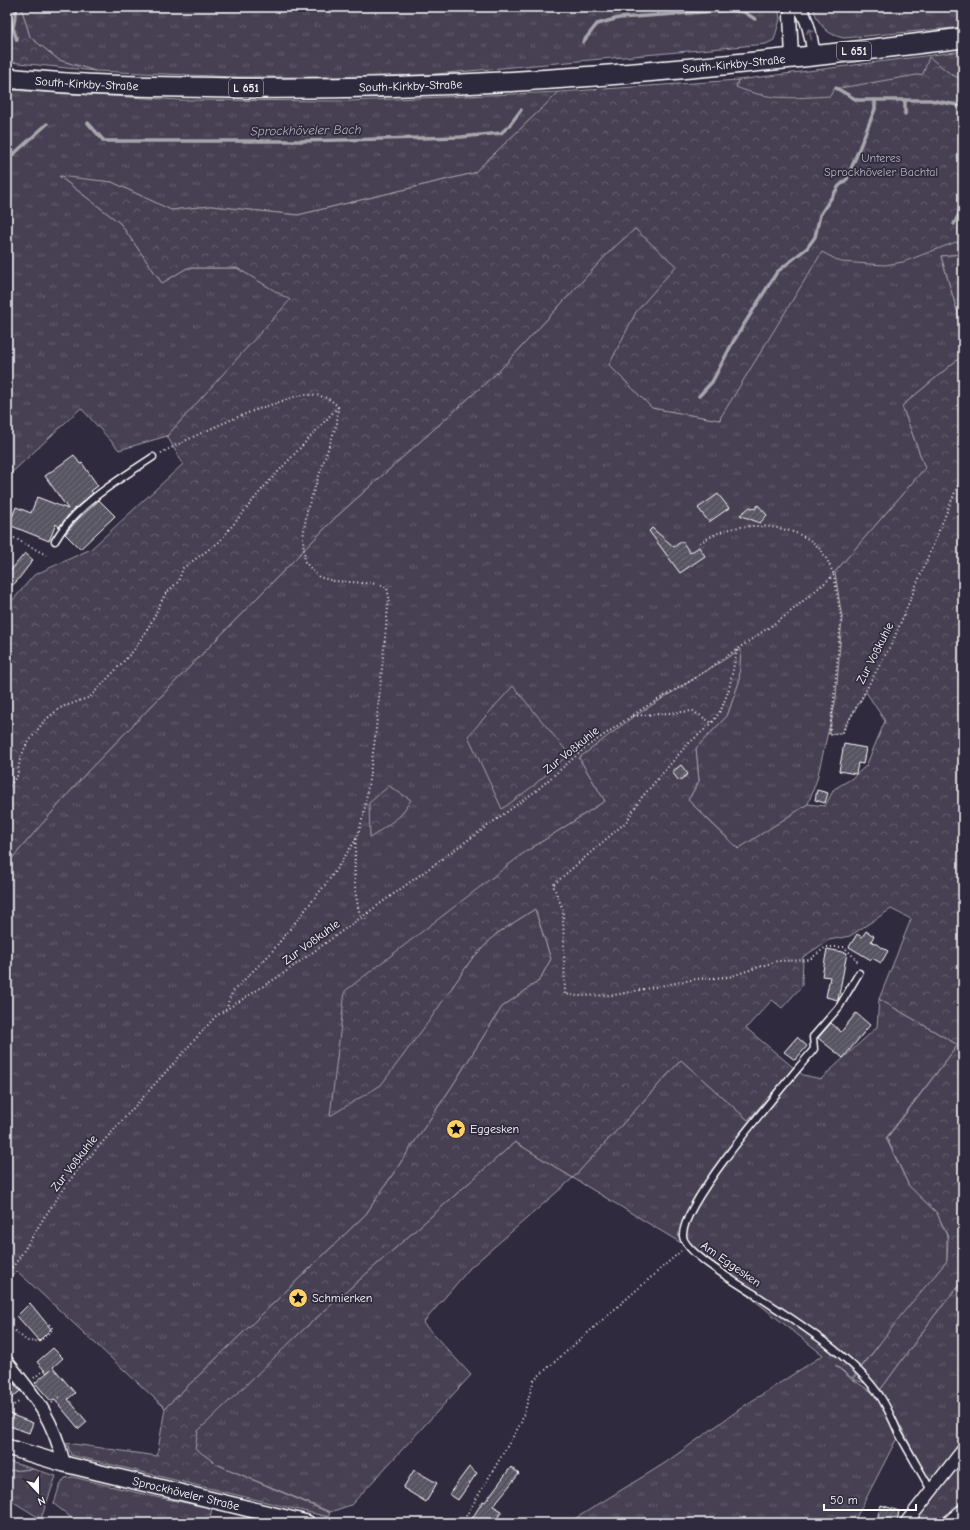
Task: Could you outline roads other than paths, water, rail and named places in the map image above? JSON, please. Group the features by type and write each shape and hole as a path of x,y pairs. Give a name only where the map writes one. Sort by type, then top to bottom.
{"main road":[{"name":"L 651","path":"814,55 963,38"},
{"name":"South-Kirkby-Straße","path":"7,78 136,86 309,89 408,86 622,73 814,55"}],"street":[{"path":"792,7 790,15 792,58"},
{"path":"799,7 803,12 810,33 814,55"},
{"path":"7,1362 28,1387 51,1424 57,1437 64,1464"},
{"name":"Sprockhöveler Straße","path":"7,1448 64,1464 307,1523"},
{"path":"906,1523 963,1450"},
{"path":"950,1523 963,1512"}],"lane":[{"path":"55,541 63,527 83,508 153,457"},
{"name":"Am Eggesken","path":"859,974 839,1006 813,1037 814,1049 747,1130 704,1189 686,1220 683,1236 687,1246 701,1259 775,1307 846,1359 877,1392 932,1490"}],"waterway":[{"name":"Sprockhöveler Bach","path":"17,7 13,28 17,40"},
{"path":"657,7 658,15"},
{"name":"Sprockhöveler Bach","path":"583,42 597,24 619,18 732,10 744,12 755,19"},
{"name":"Sprockhöveler Bach","path":"836,88 857,100 930,100 963,106"},
{"path":"699,396 712,382 733,342 777,272 807,248 815,237 820,215 839,186 847,179 875,109 875,100"},
{"path":"905,100 905,114"},
{"name":"Sprockhöveler Bach","path":"88,123 104,141 301,141 461,137 501,133 509,126 521,110"},
{"path":"7,160 47,124"},
{"path":"954,224 963,206"}],"place":[{"name":"Eggesken","path":"456,1129"},
{"name":"Schmierken","path":"298,1298"}],"park label":[{"name":"Unteres Sprockhöveler Bachtal","path":"881,165"}]}
